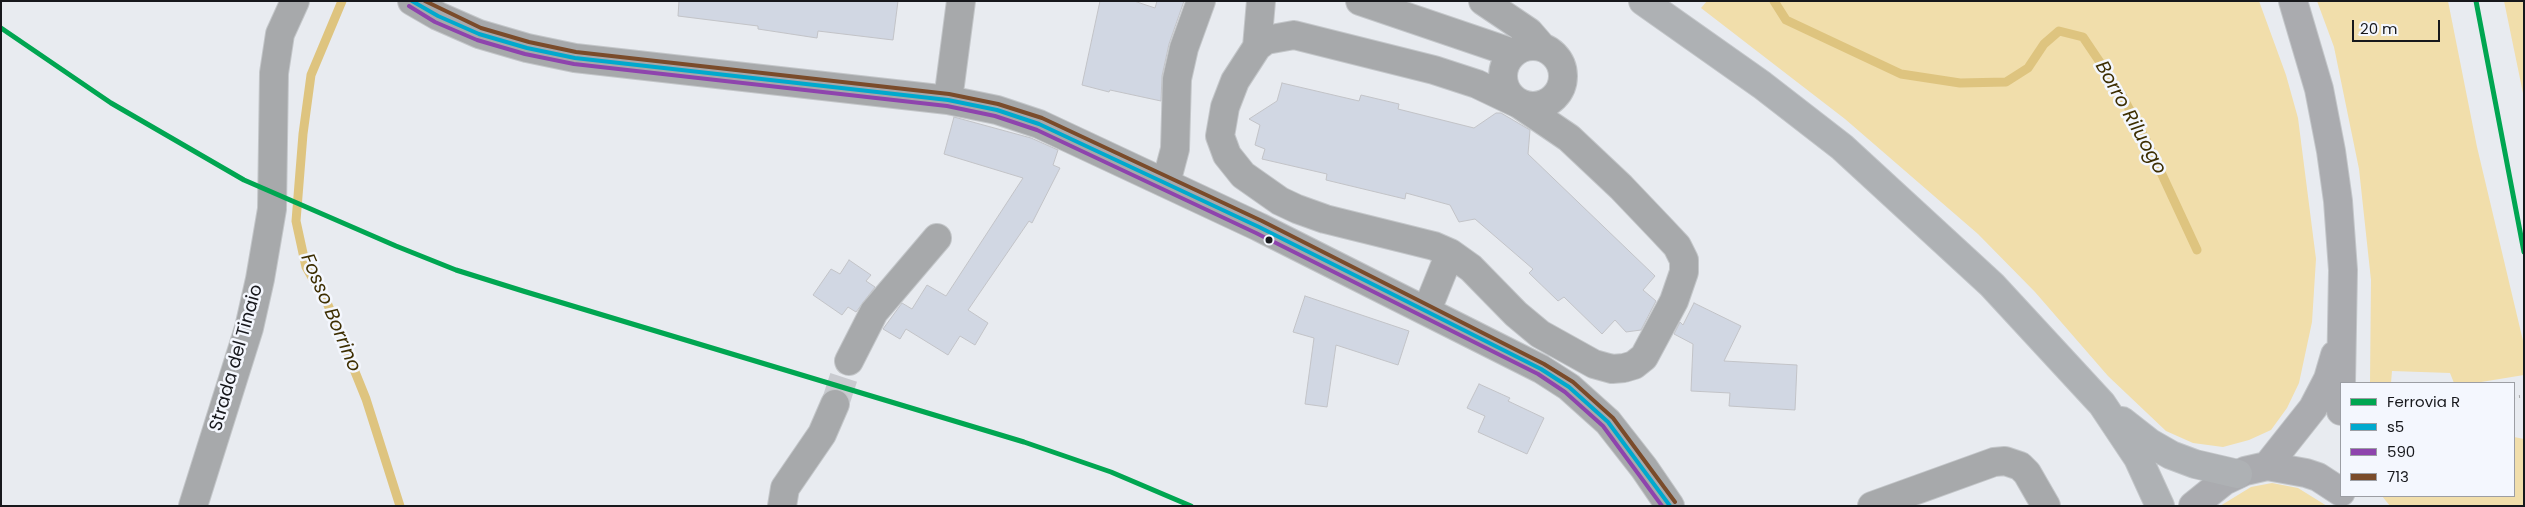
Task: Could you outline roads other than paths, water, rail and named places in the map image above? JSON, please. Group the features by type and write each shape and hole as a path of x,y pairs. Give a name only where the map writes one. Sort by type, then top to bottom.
{"highway":[{"path":"1643,1 1662,11 1789,105 1896,195 1992,285 2102,404 2150,443 2172,455 2195,464 2238,474"},
{"path":"2102,404 2138,458 2160,506"}],"main road":[{"path":"2293,1 2319,89 2331,151 2342,236 2341,382"},
{"path":"2267,466 2303,424 2317,401 2333,364 2342,327"},
{"path":"2193,506 2210,490 2238,474 2267,466 2318,477 2340,492"}],"street":[{"name":"Strada del Tinaio","path":"193,506 249,328 260,279 272,209 274,73 280,34 295,1"},
{"path":"412,1 438,16 479,34 528,48 575,58 948,100 997,110 1039,124 1166,183 1427,310 1541,369 1575,392 1608,422 1627,445 1670,506"},
{"path":"948,100 961,1"},
{"path":"1166,183 1175,149 1177,79 1184,48 1200,1"},
{"path":"1257,47 1261,1"},
{"path":"1360,1 1513,53"},
{"path":"1483,1 1529,32 1542,47 1558,58 1562,67 1564,78 1562,88 1549,103 1529,107 1519,104 1505,89 1503,70 1513,53 1522,48 1542,47"},
{"path":"1294,35 1434,70 1477,84 1519,104 1569,138 1621,186 1677,246 1684,260 1684,272 1674,301 1644,357 1634,365 1612,369 1573,355 1540,334 1516,314 1471,268 1450,253 1434,246 1325,219 1280,201 1243,175 1226,155 1220,136 1225,107 1235,81 1257,47 1266,40 1294,35"},
{"path":"849,361 874,312 937,238"},
{"path":"1427,310 1450,253"},
{"path":"782,506 785,488 822,434 835,404"},
{"path":"1872,506 1898,501 1994,462 2005,461 2020,466 2027,473 2046,506"}],"waterway":[{"name":"Fosso Borrino","path":"342,1 311,75 303,134 296,221 306,267 328,305 366,399 400,506"},
{"name":"Borro Riluogo","path":"1774,1 1786,20 1901,74 1960,83 2006,82 2028,68 2044,44 2059,31 2083,37 2120,92 2146,140 2197,250"}],"tunnel":[{"path":"835,404 849,361"}],"rail line":[{"name":"R","path":"2476,1 2524,252"},
{"name":"R","path":"1,28 111,103 244,180 396,246 456,270 523,291 1024,442 1111,472 1191,506"}]}
